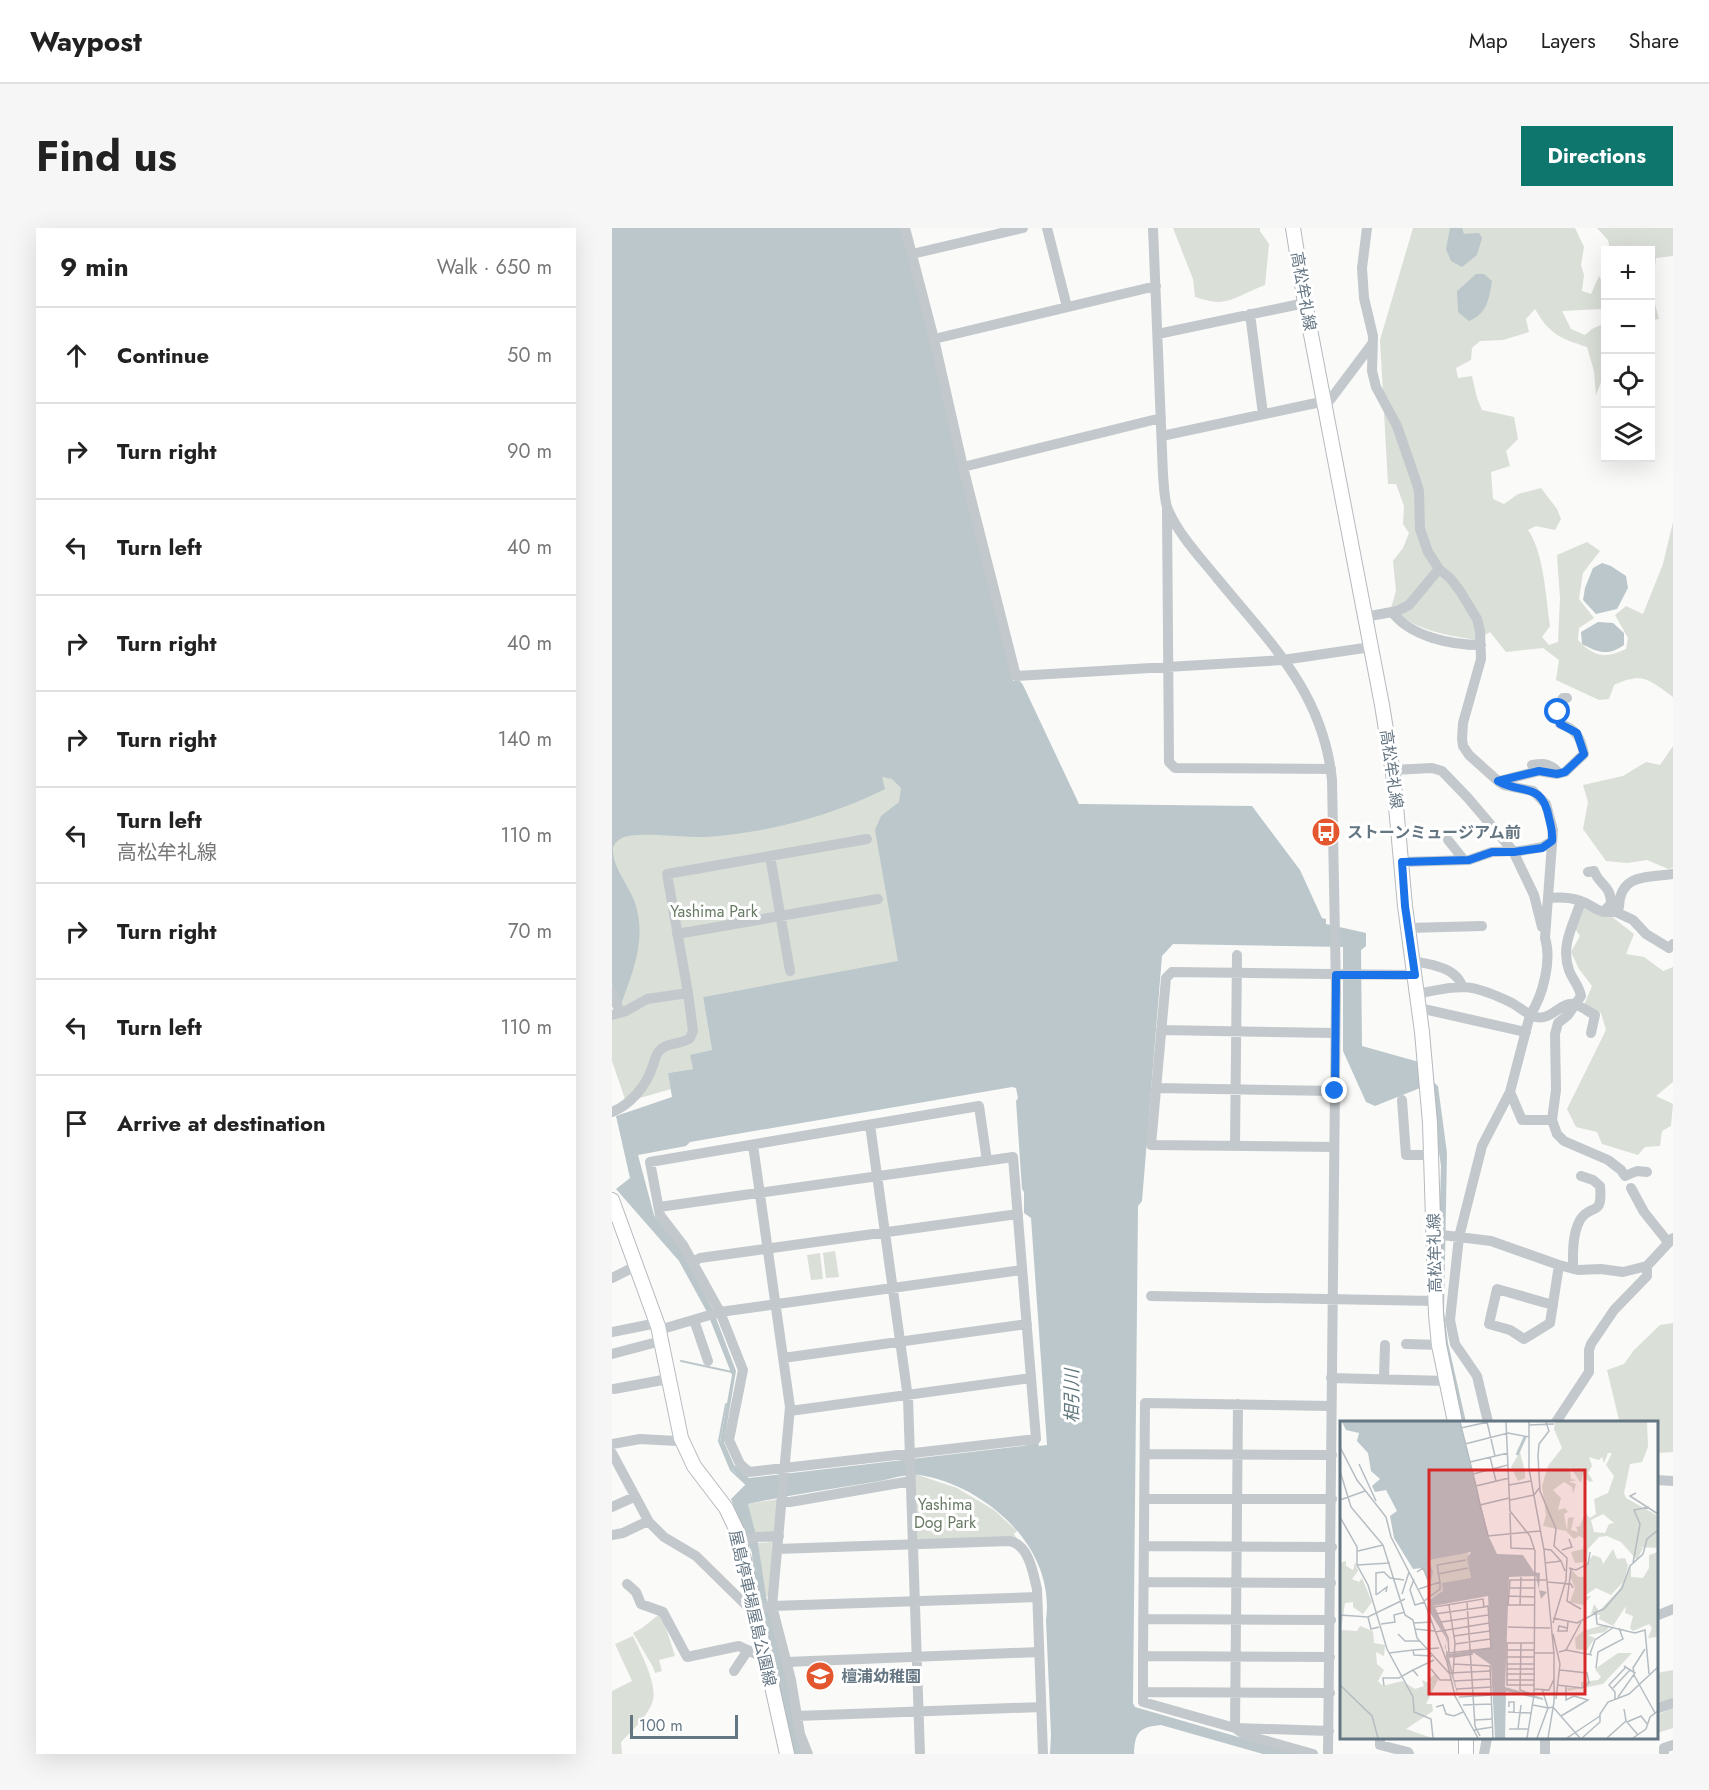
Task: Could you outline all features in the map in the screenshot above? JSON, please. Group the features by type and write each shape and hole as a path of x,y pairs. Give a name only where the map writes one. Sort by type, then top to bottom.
{"main road":[{"name":"高松牟礼線","path":"1293,228 1305,303 1393,770 1432,1155 1435,1301 1439,1345 1455,1421"},
{"name":"屋島停車場屋島公園線","path":"612,1200 659,1331 681,1439 694,1466 748,1540 755,1610 787,1754"}],"street":[{"path":"905,228 1016,676 1283,660 1371,647"},
{"path":"912,254 1023,228"},
{"path":"1047,228 1067,307"},
{"path":"1153,228 1167,507 1169,762 1174,768 1331,769"},
{"path":"1367,228 1362,282 1371,324 1372,371 1376,387 1397,426 1419,491 1420,528 1428,552 1439,569 1450,578 1470,604 1479,625 1481,645 1478,674 1463,723 1463,746 1498,781 1533,791 1540,796 1546,804 1553,830 1545,938"},
{"path":"934,339 1156,286"},
{"path":"1158,334 1305,303"},
{"path":"1250,314 1263,414"},
{"path":"1162,436 1330,400 1372,344"},
{"path":"963,466 1161,418"},
{"path":"1167,507 1190,544 1298,681 1323,730 1331,769 1335,949 1338,975 1335,1033 1331,1406 1332,1455 1337,1473 1332,1499 1328,1754"},
{"path":"1365,617 1392,612 1408,605 1439,569"},
{"path":"1392,612 1399,621 1417,631 1456,644 1481,645"},
{"path":"1498,781 1539,771 1565,772 1584,754 1577,733 1560,724 1558,712 1560,702 1563,698 1567,698"},
{"path":"1532,765 1546,763 1559,773"},
{"path":"1393,770 1432,768 1442,771 1514,851 1534,895 1548,949 1544,976 1536,1006 1530,1015 1510,1092 1482,1146 1459,1238 1450,1320 1452,1333 1461,1355 1477,1376 1488,1421"},
{"path":"612,1112 624,1107 648,1078 661,1049 669,1044 687,1041 692,1035 688,993 667,874 867,839"},
{"path":"1448,840 1464,860"},
{"path":"1402,862 1464,860 1492,852 1542,848 1552,841"},
{"path":"770,856 790,971"},
{"path":"1588,872 1594,871 1598,881 1606,885 1609,890 1611,904 1603,912"},
{"path":"1616,912 1619,908 1619,895 1623,886 1631,881 1673,874"},
{"path":"1548,898 1558,897 1581,901 1598,911 1616,912 1633,920 1646,934 1669,948 1673,944"},
{"path":"677,934 878,899"},
{"path":"1581,901 1575,922 1570,927 1566,957 1569,971 1579,986 1581,996 1568,1015 1558,1023 1554,1034 1556,1090 1552,1120 1557,1134 1564,1141 1608,1160 1625,1176 1637,1171 1647,1172"},
{"path":"1408,928 1482,926"},
{"path":"1235,1146 1237,955"},
{"path":"1334,1147 1151,1145 1166,978 1172,972 1365,975 1435,965 1450,972 1461,981 1462,986"},
{"path":"1418,1001 1462,986 1485,991 1534,1017 1544,1018 1568,1004 1576,1004 1595,1016 1591,1033"},
{"path":"612,991 616,1014 647,999 688,993"},
{"path":"1418,1001 1526,1032"},
{"path":"1161,1030 1335,1033"},
{"path":"1156,1088 1335,1091"},
{"path":"1510,1092 1522,1120 1552,1120"},
{"path":"1402,1100 1406,1155 1432,1155"},
{"path":"659,1207 987,1161 1013,1157 1036,1439 784,1471 748,1472 740,1464 729,1440 743,1370 708,1315 693,1262 684,1245 660,1215 650,1162 979,1106 987,1161"},
{"path":"870,1125 908,1395 920,1754"},
{"path":"753,1145 790,1411 772,1606 800,1734 808,1754"},
{"path":"1573,1269 1573,1245 1581,1219 1599,1206 1601,1201 1600,1186 1593,1180 1581,1176"},
{"path":"1434,1234 1491,1241 1573,1269 1623,1272 1647,1266 1670,1240 1644,1212 1631,1188"},
{"path":"693,1262 700,1258 1018,1214"},
{"path":"1553,1305 1497,1290 1488,1324 1510,1330 1524,1339 1550,1323 1553,1305 1559,1265"},
{"path":"612,1278 636,1266"},
{"path":"1557,1421 1589,1372 1591,1344 1614,1310 1647,1276 1647,1266"},
{"path":"612,1354 659,1331 708,1315 1022,1270"},
{"path":"1151,1296 1435,1301"},
{"path":"708,1315 700,1349 708,1361"},
{"path":"783,1358 1027,1324"},
{"path":"612,1332 659,1331"},
{"path":"1406,1344 1439,1345"},
{"path":"1384,1379 1385,1345"},
{"path":"790,1411 1031,1378"},
{"path":"1331,1378 1448,1381"},
{"path":"614,1389 668,1379"},
{"path":"1329,1731 1235,1728 1143,1702 1143,1619 1145,1403 1331,1406"},
{"path":"1235,1728 1238,1404"},
{"path":"612,1444 640,1439 677,1441 681,1439"},
{"path":"612,1453 648,1521 664,1537 700,1560 751,1610 772,1606 1037,1597"},
{"path":"1145,1454 1332,1455"},
{"path":"782,1499 790,1502 911,1479"},
{"path":"1658,1480 1673,1481"},
{"path":"612,1507 634,1497"},
{"path":"1144,1499 1332,1499"},
{"path":"612,1535 648,1521"},
{"path":"748,1540 778,1536"},
{"path":"777,1549 1013,1541 1031,1564 1037,1597 1043,1754"},
{"path":"1144,1546 1332,1547"},
{"path":"1144,1582 1331,1583"},
{"path":"627,1584 636,1592 641,1604 663,1612 687,1657 739,1646 758,1655 764,1654"},
{"path":"1658,1615 1673,1609"},
{"path":"1143,1619 1331,1620"},
{"path":"734,1671 748,1650"},
{"path":"786,1662 1039,1652"},
{"path":"1143,1656 1330,1657"},
{"path":"1143,1692 1330,1693"},
{"path":"1658,1708 1673,1703"},
{"path":"796,1716 1041,1707"},
{"path":"1329,1715 1340,1715"},
{"path":"1235,1728 1245,1735 1313,1754"},
{"path":"1380,1739 1380,1745 1409,1754"},
{"path":"1484,1754 1487,1739"},
{"path":"1664,1754 1664,1748 1673,1745"}],"green space":[{"path":"1173,228 1260,228 1269,244 1265,285 1225,301 1213,302 1195,297 1193,279"},
{"path":"1413,228 1575,228 1584,247 1581,265 1584,275 1582,291 1591,294 1599,276 1601,309 1562,311 1571,329 1585,335 1601,325 1601,382 1596,395 1594,371 1587,347 1556,334 1546,325 1535,309 1526,319 1529,332 1503,340 1480,341 1472,348 1471,360 1456,368 1458,378 1472,376 1482,410 1514,417 1518,439 1506,451 1510,466 1491,472 1493,499 1504,504 1518,494 1541,488 1557,509 1561,519 1555,530 1536,526 1528,530 1538,551 1543,576 1550,626 1542,637 1549,645 1558,642 1560,598 1557,555 1587,542 1600,551 1583,573 1579,599 1594,618 1579,628 1578,640 1595,653 1612,654 1626,649 1628,638 1615,615 1626,606 1643,614 1663,564 1673,522 1673,697 1651,682 1639,678 1614,685 1609,699 1599,700 1556,680 1559,660 1543,648 1506,652 1490,632 1476,640 1442,633 1410,622 1391,608 1396,591 1393,561 1403,548 1409,533 1403,524 1404,506 1396,484 1388,484 1380,340"},
{"path":"1597,228 1673,228 1673,256 1656,258 1655,267 1655,246 1609,246 1608,240"},
{"path":"1655,304 1659,319 1655,320"},
{"path":"1673,746 1673,868 1668,869 1647,860 1627,863 1606,861 1583,829 1588,802 1583,785 1623,776 1646,762 1660,765"},
{"name":"Yashima Park","path":"881,776 896,780 903,791 899,962 703,997 712,1050 693,1069 668,1073 671,1089 626,1102 612,1061 612,1015 621,1011 612,880 612,838"},
{"path":"1584,907 1611,916 1634,934 1626,954 1644,957 1663,971 1673,967 1673,1082 1656,1096 1673,1104 1671,1126 1662,1131 1660,1146 1645,1147 1638,1155 1602,1144 1597,1132 1576,1127 1567,1109 1606,1030 1601,1013 1584,1005 1592,986 1579,969 1571,952 1580,936 1574,927"},
{"path":"835,1251 839,1277 826,1278 823,1253"},
{"path":"820,1253 823,1279 811,1280 807,1255"},
{"path":"1673,1323 1673,1452 1658,1453 1658,1421 1618,1421 1607,1370 1624,1364 1634,1350 1660,1325"},
{"name":"Yashima Dog Park","path":"915,1474 957,1488 994,1510 1017,1531 1014,1534 1017,1539 922,1542 918,1538"},
{"path":"778,1499 774,1533 755,1534 748,1504"},
{"path":"773,1542 769,1597 765,1596 758,1543"},
{"path":"661,1613 675,1656 659,1660 662,1671 655,1673 633,1633"},
{"path":"633,1636 653,1685 653,1700 644,1717 621,1742 622,1754 612,1754 612,1691 632,1681 615,1644"},
{"path":"1673,1670 1673,1703 1658,1708 1658,1673"},
{"path":"1673,1708 1673,1728 1658,1733 1658,1715"}],"water":[{"name":"相引川","path":"612,228 903,228 1013,681 1020,681 1023,685 1079,804 1252,806 1300,870 1322,918 1326,919 1326,924 1366,933 1366,946 1361,950 1362,1046 1419,1062 1420,1071 1438,1086 1447,1153 1444,1311 1448,1343 1466,1421 1458,1421 1442,1343 1439,1236 1441,1166 1431,1096 1420,1088 1375,1106 1366,1102 1343,1051 1343,947 1173,944 1162,956 1142,1201 1138,1206 1133,1703 1135,1707 1297,1754 1263,1754 1161,1725 1148,1727 1140,1732 1137,1736 1134,1754 1050,1754 1046,1594 1040,1569 1028,1545 1012,1525 992,1507 969,1492 945,1481 915,1475 748,1504 758,1543 766,1596 805,1754 792,1754 782,1699 768,1648 753,1577 752,1553 731,1499 746,1484 730,1467 720,1442 732,1375 707,1312 679,1261 616,1189 630,1178 616,1116 672,1097 668,1073 693,1069 690,1055 712,1050 703,997 898,961 875,830 881,816 899,802 901,788 892,779 882,777 885,789 864,799 797,822 751,832 704,837 638,835 616,842 613,856 636,906 640,932 637,956 621,1004 612,985","holes":["1012,1087 1016,1088 1018,1098 1016,1101 1024,1213 1031,1218 1047,1445 1039,1446 1038,1442 1023,1446 749,1478 734,1465 724,1442 736,1371 713,1310 681,1249 654,1215 638,1155 686,1146 690,1142"]},
{"path":"1450,228 1462,228 1464,234 1479,233 1482,238 1477,255 1462,267 1451,261 1446,249"},
{"path":"1476,274 1484,274 1492,281 1488,300 1483,310 1469,321 1458,312 1457,291"},
{"path":"1602,563 1626,576 1628,588 1617,609 1596,614 1583,600 1593,568"},
{"path":"1598,622 1613,623 1624,633 1624,645 1613,651 1603,652 1582,644 1581,632"}],"waterway":[{"path":"681,1361 732,1372"},
{"path":"726,1404 719,1441 731,1470 747,1485"}],"place":[{"name":"ストーンミュージアム前","path":"1326,832"},
{"name":"檀浦幼稚園","path":"820,1676"}],"route":[{"path":"1335,1091 1336,975 1415,975 1405,906 1402,862 1469,860 1492,852 1542,848 1552,841 1553,830 1546,804 1540,796 1533,791 1498,781 1539,771 1557,774 1565,772 1579,760 1584,754 1581,738 1567,726 1560,724 1558,712"}]}
